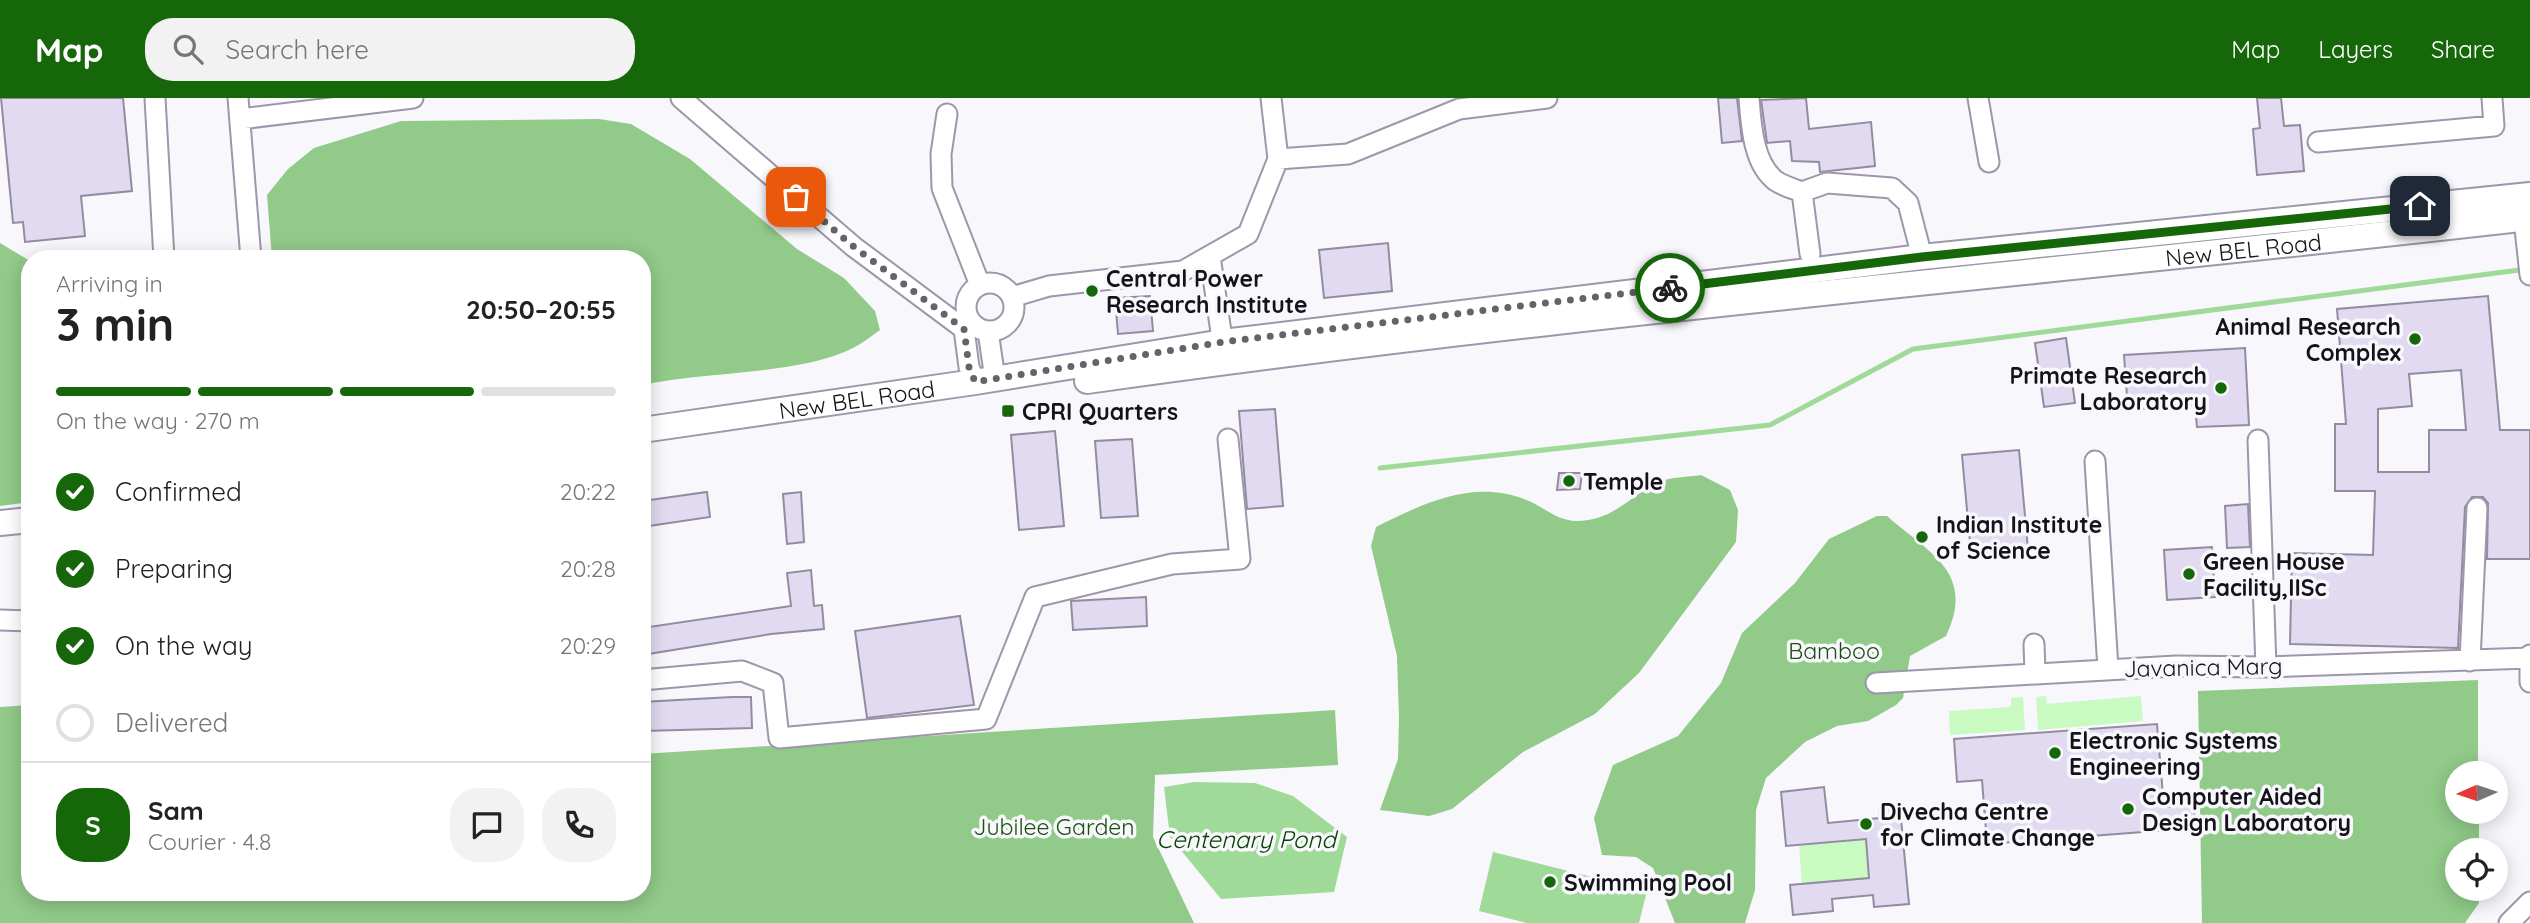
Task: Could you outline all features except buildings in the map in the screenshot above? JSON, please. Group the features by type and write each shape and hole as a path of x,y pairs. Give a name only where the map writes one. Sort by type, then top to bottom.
{"main road":[{"name":"New BEL Road","path":"651,429 985,380 1224,351 1922,257 2528,211"},
{"name":"New BEL Road","path":"651,441 1224,351 1955,278 2528,211"},
{"path":"0,523 21,521"},
{"path":"0,538 21,536"}],"street":[{"path":"155,98 163,250"},
{"path":"239,98 250,250"},
{"path":"240,119 413,98"},
{"path":"681,98 854,247 964,329 969,367 985,380"},
{"path":"1012,297 1049,286 1182,271 1248,234 1278,159 1270,98"},
{"path":"1278,159 1348,154 1459,110 1547,98"},
{"path":"1749,98 1752,130 1764,167 1776,182 1802,192 1827,183 1892,188 1908,203 1922,257"},
{"path":"1978,98 1989,162"},
{"path":"2318,142 2494,125 2492,98"},
{"path":"947,114 942,154 942,188 980,285"},
{"path":"1802,192 1810,254"},
{"path":"2528,211 2529,267"},
{"path":"1210,256 1224,351"},
{"path":"995,283 1012,297 1014,305 1009,321 996,330 988,331 973,324 966,311 969,295 980,285 995,283"},
{"path":"985,380 988,331"},
{"path":"651,679 742,671 773,682 779,738 986,719 1035,597 1171,564 1240,559 1228,439"},
{"path":"2258,440 2266,667"},
{"path":"2095,461 2108,669"},
{"path":"2470,661 2477,508"},
{"path":"0,620 21,621"},
{"path":"2034,643 2035,673"},
{"path":"2530,657 2530,682"},
{"name":"Javanica Marg","path":"1876,683 2108,669 2266,667 2530,657"},
{"path":"2509,923 2530,902"}],"shaded area":[{"path":"2046,696 2047,704 2141,696 2143,721 2038,730 2036,697"},
{"path":"2023,697 2025,730 1950,735 1949,711 2011,707 2011,698"},
{"path":"1866,839 1869,878 1802,884 1799,845"}],"green space":[{"path":"599,119 631,124 690,159 797,249 844,278 875,311 880,330 853,348 807,363 651,383 651,250 271,250 267,195 288,169 314,148 401,121"},
{"path":"0,243 21,256 21,503 0,506"},
{"path":"1701,475 1730,490 1738,510 1736,542 1639,673 1595,714 1523,752 1452,809 1429,816 1380,810 1398,759 1399,718 1397,656 1371,546 1376,527 1429,503 1466,493 1485,492 1524,499 1561,518 1588,520 1608,514 1659,482"},
{"name":"Bamboo","path":"1877,516 1887,516 1944,566 1952,580 1955,596 1954,614 1946,636 1910,656 1903,698 1896,705 1868,721 1837,726 1805,742 1766,778 1756,810 1755,890 1745,923 1675,923 1653,868 1636,857 1602,855 1594,818 1613,765 1678,736 1721,683 1742,633 1795,583 1829,539"},
{"path":"2478,680 2478,761 2445,761 2445,824 2479,824 2479,838 2445,838 2445,901 2479,901 2465,923 2202,923 2198,691"},
{"name":"Jubilee Garden","path":"21,706 21,901 651,901 651,753 1335,710 1338,765 1155,775 1153,837 1194,923 0,923 0,707"}],"water":[{"name":"Centenary Pond","path":"1194,782 1255,783 1293,796 1347,837 1334,892 1221,899 1170,837 1164,787"},
{"name":"Swimming Pool","path":"1493,852 1647,891 1639,923 1527,923 1479,911"}],"waterway":[{"path":"1380,468 1770,425 1913,349 2527,269"}],"way so far":[{"path":"796,197 854,247 964,329 969,367 975,382 1223,342 1670,288"}],"place":[{"name":"Central Power Research Institute","path":"1092,291"},
{"name":"Animal Research Complex","path":"2415,339"},
{"name":"Primate Research Laboratory","path":"2221,388"},
{"name":"CPRI Quarters","path":"1008,411"},
{"name":"Temple","path":"1569,481"},
{"name":"Indian Institute of Science","path":"1922,537"},
{"name":"Green House Facility,IISc","path":"2189,574"},
{"name":"Electronic Systems Engineering","path":"2055,753"},
{"name":"Computer Aided Design Laboratory","path":"2128,809"},
{"name":"Divecha Centre for Climate Change","path":"1866,824"},
{"name":"Swimming Pool","path":"1550,882"}],"route":[{"path":"1670,288 1922,257 2420,206"}]}
